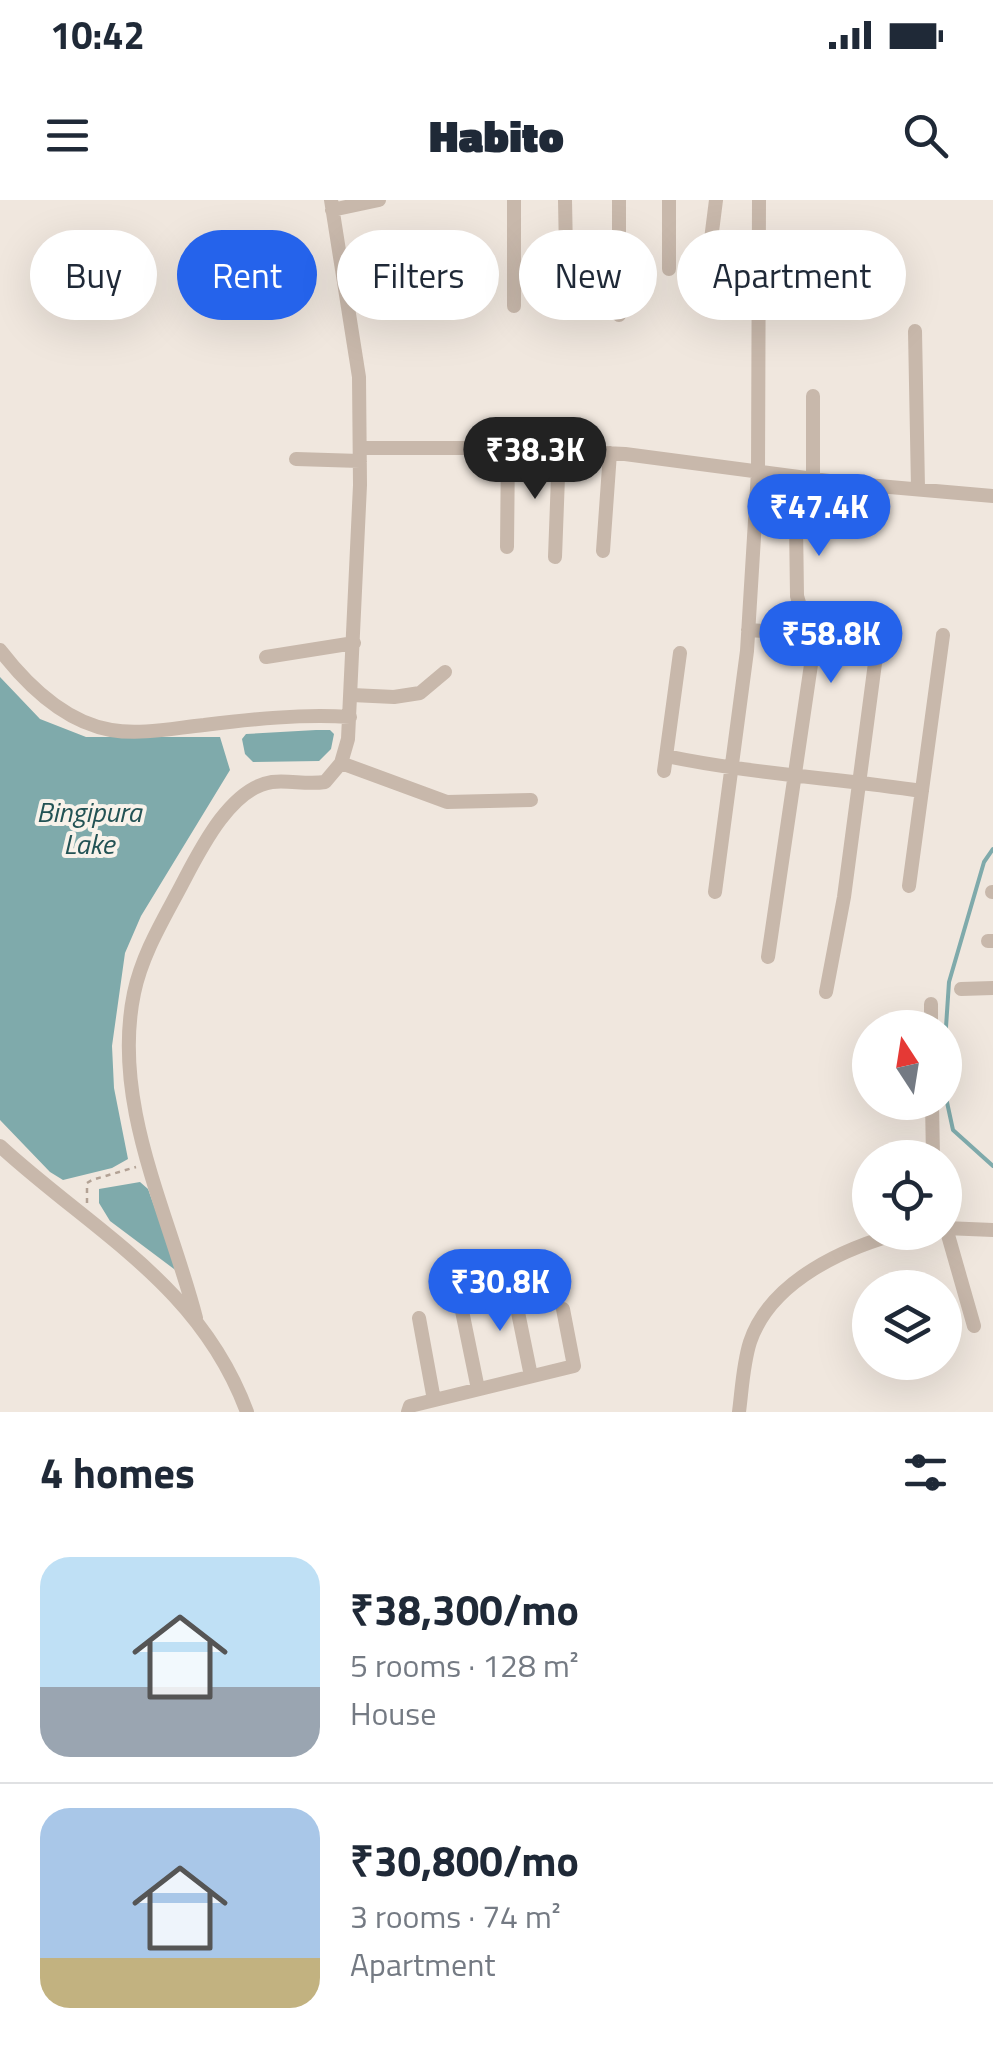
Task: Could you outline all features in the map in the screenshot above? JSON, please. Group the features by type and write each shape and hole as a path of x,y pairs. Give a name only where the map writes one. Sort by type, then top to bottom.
{"street":[{"path":"247,1412 196,1318 172,1232 147,1163 140,1135 130,1043 135,990 152,942 201,848 238,802 267,783 325,782 341,763 352,695 359,376 332,205 379,200"},
{"path":"514,200 514,306"},
{"path":"565,200 566,230"},
{"path":"619,200 619,230"},
{"path":"669,200 670,269"},
{"path":"712,230 716,200"},
{"path":"715,892 748,630 758,472 759,200"},
{"path":"915,331 918,488"},
{"path":"813,396 813,479"},
{"path":"507,547 508,448"},
{"path":"296,459 508,448 560,450 993,496"},
{"path":"555,556 560,450"},
{"path":"603,551 610,453"},
{"path":"768,957 813,651 797,596 796,522"},
{"path":"748,630 809,634"},
{"path":"908,886 944,635"},
{"path":"266,657 354,643"},
{"path":"826,992 844,897 877,648"},
{"path":"0,650 48,701 92,725 112,730 149,731 314,714 350,717"},
{"path":"680,653 665,764 832,782 858,780 922,790"},
{"path":"352,695 394,697 420,693 445,672"},
{"path":"341,763 447,802 531,800"},
{"path":"961,989 993,988"},
{"path":"931,1004 931,1010"},
{"path":"0,1146 128,1249 196,1318"},
{"path":"962,1229 993,1230"},
{"path":"739,1412 750,1341 770,1307 821,1265 853,1250"},
{"path":"952,1250 974,1326"},
{"path":"512,1283 531,1376"},
{"path":"461,1306 478,1389"},
{"path":"408,1412 410,1406 571,1368 575,1364 563,1309"},
{"path":"419,1318 434,1400"}],"path":[{"path":"89,1220 88,1184 147,1163"}],"water":[{"name":"Bingipura Lake","path":"0,677 40,719 86,737 220,737 230,770 141,916 125,953 112,1046 114,1088 128,1159 112,1168 63,1180 50,1172 0,1120"},
{"path":"330,730 334,734 331,749 319,761 253,762 245,754 242,739 246,734"},
{"path":"140,1182 148,1189 178,1272 110,1221 99,1203 99,1189"}],"waterway":[{"path":"947,1010 949,982 984,862 993,849"},
{"path":"951,1120 953,1130 993,1166"}]}
